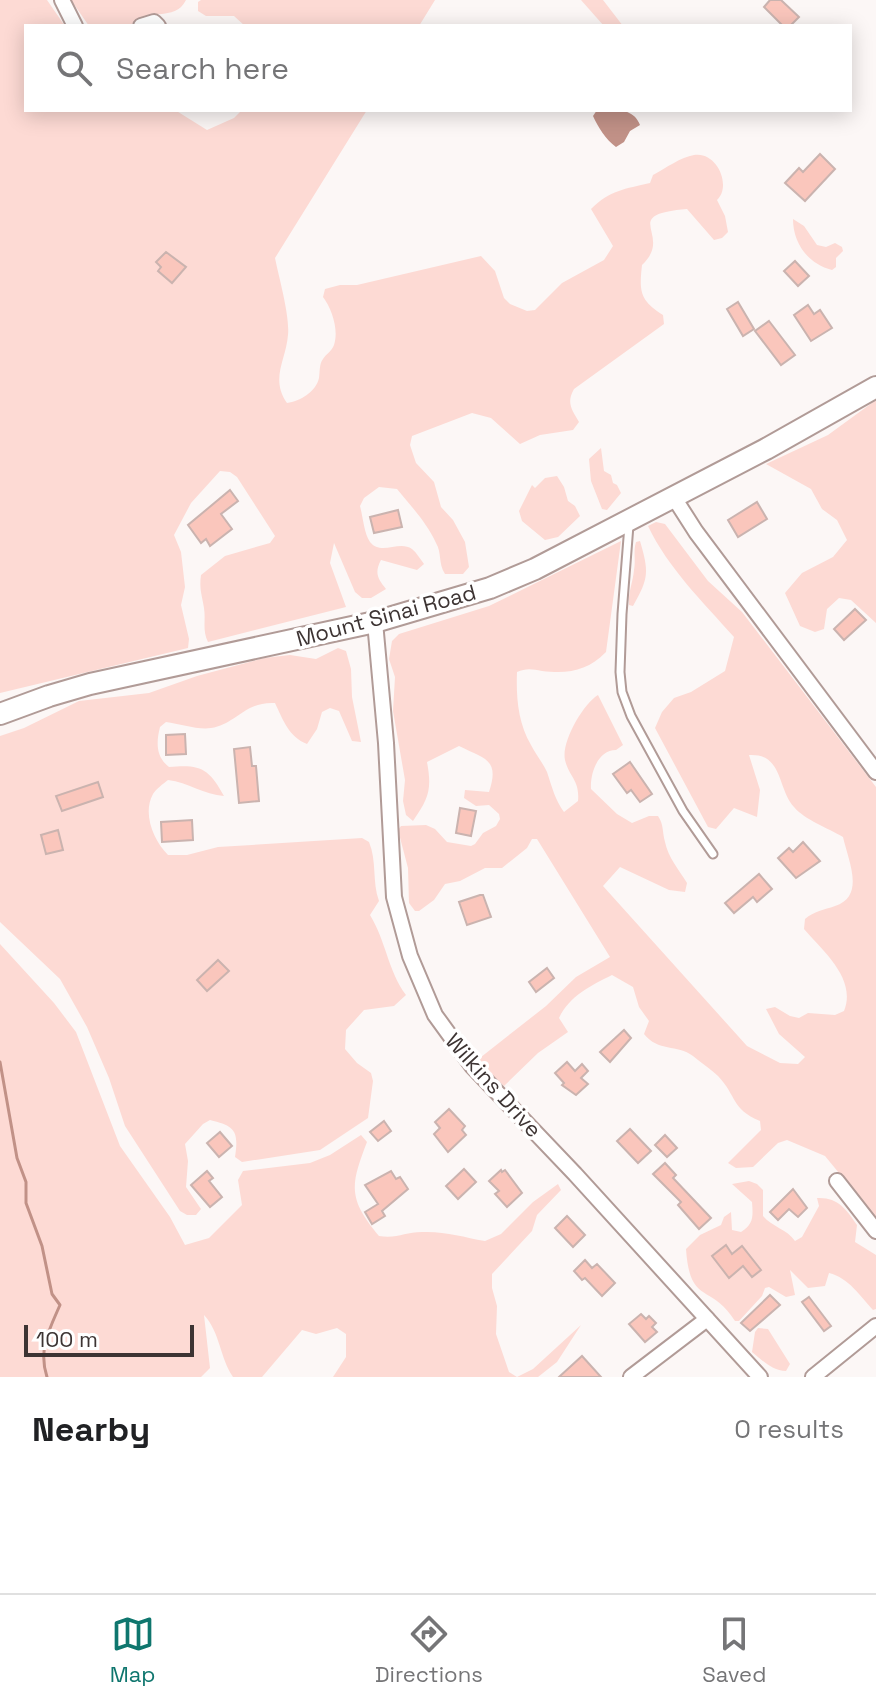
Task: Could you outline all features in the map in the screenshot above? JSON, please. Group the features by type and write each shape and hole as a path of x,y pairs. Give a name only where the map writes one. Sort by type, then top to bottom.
{"street":[{"path":"62,0 74,24"},
{"name":"Mount Sinai Road","path":"0,714 90,684 375,622 490,588 535,569 766,449 876,387"},
{"path":"673,496 696,532 876,772"},
{"name":"Wilkins Drive","path":"375,622 386,743 394,897 421,987 452,1042 472,1066 607,1208 760,1377"},
{"path":"837,1181 876,1231"},
{"path":"631,1377 707,1319"},
{"path":"813,1377 876,1326"}],"lane":[{"path":"629,519 622,614 622,692 631,716 683,811 713,854"}],"shaded area":[{"path":"0,0 47,0 64,24 24,24 24,112 178,112 207,130 240,112 366,112 275,258 288,327 279,378 287,403 302,398 315,388 322,361 334,345 335,326 323,297 325,289 357,285 481,256 495,271 504,298 510,304 527,311 535,310 562,283 604,260 613,246 591,209 598,203 611,194 650,183 653,175 694,155 709,158 715,164 723,186 717,200 728,232 714,240 687,209 666,212 651,221 653,244 651,254 642,265 641,289 645,300 663,315 664,324 574,389 570,402 579,422 573,430 540,435 520,444 491,418 472,413 412,436 410,445 416,463 434,482 441,507 453,520 465,542 469,567 463,574 445,574 438,547 418,515 397,489 379,487 364,498 360,506 370,542 379,548 407,547 424,564 417,570 381,560 378,576 386,589 371,598 362,598 355,592 334,543 330,563 346,607 208,642 201,575 225,556 270,543 275,536 237,477 220,471 191,503 174,535 181,552 185,587 181,605 189,639 188,648 0,693"},
{"path":"71,0 186,0 175,11 144,17 132,24 88,24"},
{"path":"435,0 420,24 243,24 234,16 206,16 198,11 198,2"},
{"path":"581,0 603,0 621,24 602,24"},
{"path":"596,112 628,112 640,125 616,147 593,116"},
{"path":"793,219 804,226 817,245 826,247 835,243 842,247 843,251 836,258 836,267 832,270 823,267 809,258 799,244"},
{"path":"876,400 876,623 851,600 839,598 827,609 824,629 815,632 800,626 785,593 802,573 833,557 847,540 837,520 822,509 811,489 766,464 828,435"},
{"path":"601,448 604,471 611,475 621,493 607,510 602,509 591,481 589,459"},
{"path":"557,476 568,501 580,516 558,537 545,540 522,521 519,511 532,485 535,488 545,478"},
{"path":"656,522 665,524 708,581 742,612 876,787 876,1218 825,1156 787,1140 778,1143 753,1167 736,1168 728,1163 761,1130 760,1121 744,1112 718,1076 693,1056 649,1040 644,1034 649,1021 639,1007 633,987 612,975 569,1003 559,1018 568,1032 538,1053 504,1086 476,1061 546,1006 576,977 610,957 537,839 532,839 527,848 502,868 485,868 460,881 445,884 434,900 419,911 415,911 409,903 408,868 398,830 401,826 426,825 435,829 447,842 471,846 500,819 489,805 476,806 464,798 465,790 489,792 493,773 483,758 459,746 427,762 429,786 426,799 413,821 406,815 403,801 405,780 393,711 395,677 389,659 392,641 399,634 489,606 621,541 606,652 577,670 529,669 517,672 519,710 527,737 564,812 578,801 576,783 565,760 566,744 580,715 598,695 623,745 600,758 592,776 591,789 617,814 632,823 658,816 669,853 687,883 685,892 669,890 620,867 603,886 747,1046 780,1063 798,1064 805,1057 779,1034 766,1009 775,1007 799,1018 808,1013 835,1015 844,1011 847,999 842,977 804,929 808,916 835,906 850,894 851,866 843,837 799,812 789,799 774,766 760,756 749,755 760,790 757,817 734,808 716,829 708,827 655,728 662,712 674,698 691,692 725,671 734,637 666,556 648,526"},
{"path":"640,541 646,575 633,606 629,605 629,596 635,566 635,545"},
{"path":"338,648 346,651 351,669 352,697 361,742 352,741 339,711 330,708 322,712 317,729 307,744 291,732 275,703 248,709 227,723 211,728 166,722 160,727 158,744 159,754 165,763 169,767 189,766 202,770 213,779 224,796 168,780 153,794 149,818 154,835 168,855 187,855 218,847 362,838 369,842 379,901 370,915 406,995 394,1006 364,1010 346,1030 345,1049 371,1073 373,1081 368,1118 320,1150 242,1162 235,1157 235,1135 230,1127 210,1120 185,1144 188,1161 186,1187 201,1209 196,1215 187,1215 180,1211 125,1126 87,1027 60,979 0,922 0,736 24,728 79,701 149,693 264,658 290,655 316,659"},
{"path":"0,944 76,1032 120,1146 170,1217 185,1245 209,1238 242,1205 238,1180 243,1171 310,1163 330,1155 361,1135 367,1142 357,1170 355,1192 362,1212 379,1236 430,1232 485,1241 501,1234 533,1202 558,1184 561,1190 537,1215 532,1231 492,1274 497,1306 496,1334 509,1372 517,1377 333,1377 346,1357 346,1334 337,1328 316,1334 302,1330 262,1377 233,1377 204,1315 210,1368 201,1377 0,1377"},
{"path":"749,1181 763,1190 763,1216 795,1241 802,1237 819,1206 817,1198 831,1200 845,1209 857,1225 855,1242 876,1255 876,1309 873,1310 848,1283 829,1273 825,1286 808,1288 790,1270 795,1295 786,1297 769,1287 765,1288 762,1296 739,1321 735,1321 726,1309 697,1287 688,1267 686,1249 700,1235 721,1225 724,1217 731,1212 732,1230 741,1232 748,1226 752,1202 732,1184"},
{"path":"581,1325 557,1362 538,1377 517,1377 533,1369"},
{"path":"758,1328 768,1329 790,1364 786,1371 763,1362 752,1352"}],"building":[{"path":"770,0 781,0 799,17 792,24 781,24 764,7"},
{"path":"820,154 835,169 805,201 785,183 799,168 803,172"},
{"path":"166,252 186,267 172,283 158,271 161,267 156,262"},
{"path":"795,261 809,276 798,286 784,271"},
{"path":"738,302 754,329 743,336 727,309"},
{"path":"808,305 814,314 820,310 832,328 811,341 794,315"},
{"path":"769,321 795,355 781,365 755,331"},
{"path":"230,490 238,501 221,514 232,529 210,546 206,539 201,543 188,525"},
{"path":"757,502 767,519 738,537 728,520"},
{"path":"398,510 402,527 374,533 370,517"},
{"path":"855,609 866,620 844,640 834,629"},
{"path":"185,734 186,754 166,755 166,735"},
{"path":"250,747 252,766 256,766 259,801 239,803 234,749"},
{"path":"630,762 652,794 640,802 631,790 627,793 613,774"},
{"path":"98,782 103,797 62,811 56,796"},
{"path":"460,808 476,811 471,836 456,833"},
{"path":"192,820 193,840 162,842 161,822"},
{"path":"58,830 63,850 46,854 41,835"},
{"path":"803,842 820,861 796,878 778,858 789,848 793,852"},
{"path":"759,874 772,889 757,902 753,897 734,913 725,903"},
{"path":"483,895 491,917 467,925 459,902"},
{"path":"218,960 229,971 207,991 197,980"},
{"path":"547,968 554,978 536,992 529,982"},
{"path":"624,1030 631,1038 610,1062 600,1052"},
{"path":"567,1062 575,1071 582,1064 588,1071 581,1078 588,1084 576,1095 562,1085 564,1083 555,1073"},
{"path":"449,1109 465,1126 462,1130 466,1135 448,1152 434,1134 440,1128 435,1122"},
{"path":"384,1121 391,1131 378,1141 370,1132"},
{"path":"630,1129 651,1151 638,1163 617,1141"},
{"path":"220,1132 232,1146 219,1157 207,1143"},
{"path":"665,1135 677,1148 667,1157 655,1145"},
{"path":"665,1163 676,1175 673,1178 711,1218 699,1229 678,1205 681,1202 653,1174"},
{"path":"464,1169 476,1182 458,1199 446,1186"},
{"path":"505,1170 522,1193 507,1207 495,1194 499,1191 489,1181"},
{"path":"207,1171 213,1178 209,1181 222,1197 210,1207 191,1185"},
{"path":"391,1171 396,1179 400,1177 408,1189 382,1211 385,1216 372,1224 365,1212 378,1204 365,1185"},
{"path":"793,1189 807,1208 798,1217 789,1209 778,1220 770,1212"},
{"path":"567,1216 585,1235 573,1247 555,1228"},
{"path":"726,1245 732,1254 742,1246 761,1270 752,1277 743,1266 729,1278 712,1256"},
{"path":"585,1260 592,1268 597,1264 615,1283 602,1296 574,1271"},
{"path":"770,1295 780,1305 750,1331 741,1323"},
{"path":"809,1297 831,1326 824,1331 802,1302"},
{"path":"641,1314 646,1319 649,1316 656,1323 652,1327 657,1332 645,1342 629,1324"},
{"path":"582,1356 601,1377 559,1377"}],"waterway":[{"path":"0,1062 17,1158 26,1182 26,1203 42,1246 52,1294 60,1305 44,1349 47,1377"}]}
